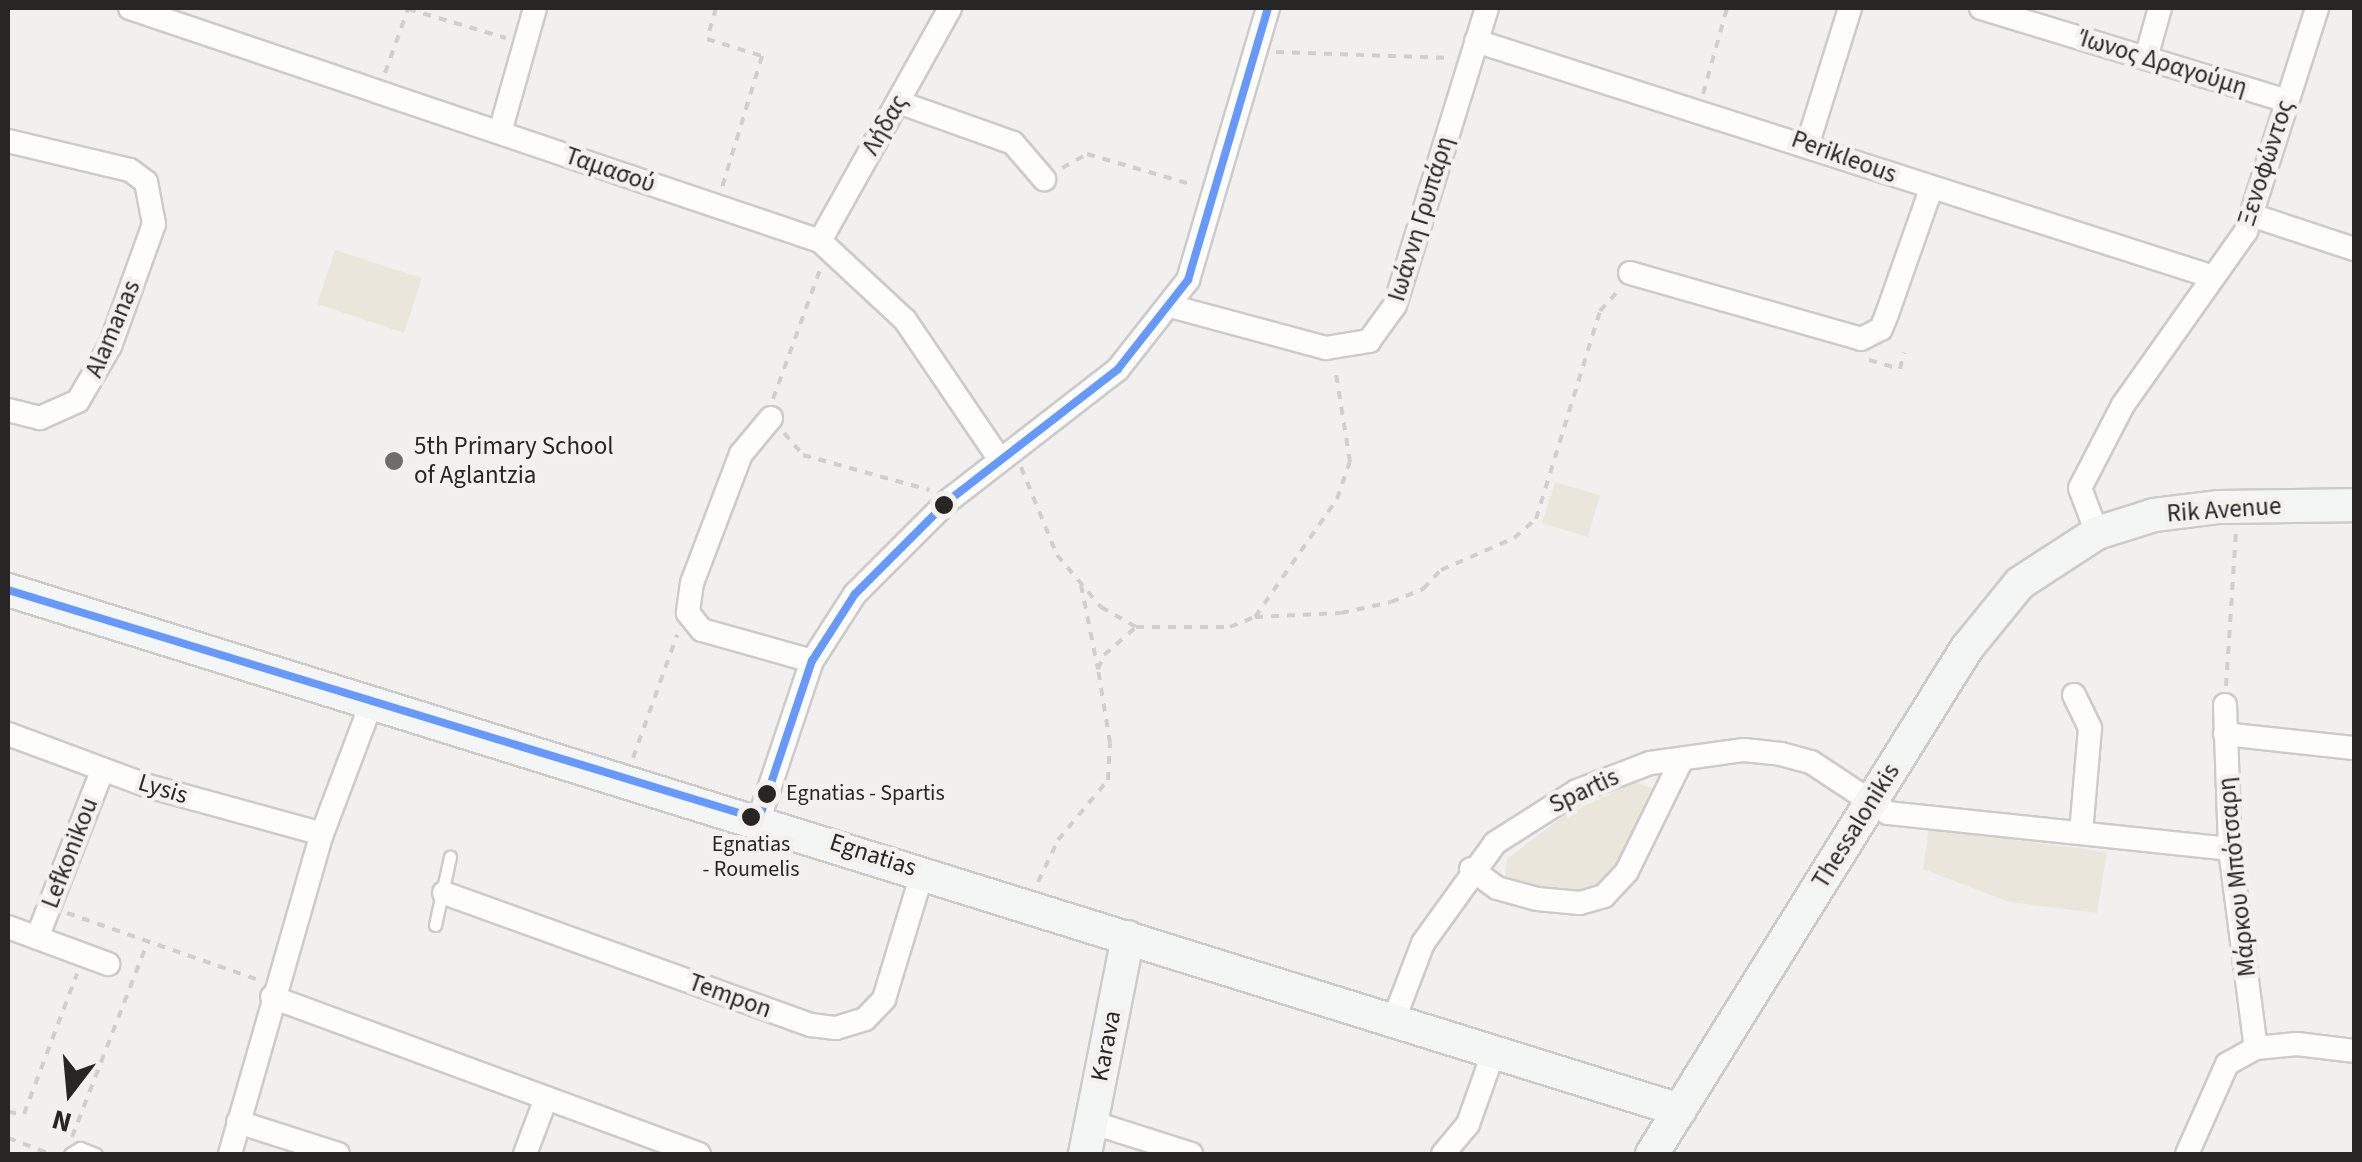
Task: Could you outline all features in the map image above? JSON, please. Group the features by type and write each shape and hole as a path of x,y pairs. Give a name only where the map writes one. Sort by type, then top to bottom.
{"street":[{"name":"Ταμασού","path":"130,8 824,245 906,320 1007,454"},
{"path":"500,132 535,8"},
{"name":"Λήδας","path":"824,245 950,8"},
{"name":"Ιωάννη Γρυπάρη","path":"1170,306 1326,348 1369,341 1396,306 1487,8"},
{"path":"1808,143 1850,8"},
{"name":"Ίωνος Δραγούμη","path":"1981,8 2287,100"},
{"path":"2146,58 2160,8"},
{"name":"Ξενοφώντος","path":"2097,533 2079,494 2086,474 2124,405 2251,215 2317,8"},
{"path":"759,819 812,662 888,554 948,501 1118,369 1188,280 1218,192 1256,51 1261,9"},
{"name":"Perikleous","path":"1474,50 1699,109 1808,143 1931,189 2210,276"},
{"path":"898,102 1013,143 1044,179"},
{"name":"Alamanas","path":"8,141 130,170 146,182 154,224 94,380 61,414 40,418 8,410"},
{"path":"1633,280 1861,339 1880,328 1888,314 1931,189"},
{"path":"2251,215 2354,249"},
{"path":"771,418 741,454 692,584 688,613 702,630 812,662"},
{"name":"Rik Avenue","path":"2097,533 2154,516 2238,507 2354,505"},
{"name":"Thessalonikis","path":"1652,1154 1873,799 2003,600 2048,561 2097,533"},
{"name":"Egnatias","path":"8,590 759,819 1680,1110"},
{"path":"2074,695 2090,728 2081,833"},
{"path":"230,1154 273,992 322,834 372,704"},
{"name":"Μάρκου Μπότσαρη","path":"2224,704 2230,849 2256,1048"},
{"name":"Lysis","path":"8,734 103,769 322,834"},
{"path":"2225,734 2354,748"},
{"name":"Spartis","path":"1394,1019 1413,964 1472,870 1496,843 1577,791 1650,763 1744,750 1781,754 1811,762 1873,799 1888,813 2230,849"},
{"path":"1472,870 1498,888 1537,899 1580,902 1604,896 1627,871 1682,758"},
{"name":"Lefkonikou","path":"37,938 103,769"},
{"name":"Tempon","path":"444,893 811,1024 836,1028 865,1019 884,998 923,871"},
{"name":"Lefkonikou","path":"8,927 108,964"},
{"name":"Karava","path":"1085,1154 1128,937"},
{"path":"273,992 545,1101 700,1154"},
{"path":"2186,1154 2226,1064 2256,1048 2297,1044 2354,1051"},
{"path":"1443,1154 1468,1124 1494,1050"},
{"path":"525,1154 545,1101"},
{"path":"238,1122 338,1154"},
{"path":"1091,1122 1190,1154"}],"lane":[{"path":"435,925 450,857"},
{"path":"67,1154 80,1148 96,1154"}],"path":[{"path":"716,8 707,38 762,56 716,206"},
{"path":"1699,109 1727,8"},
{"path":"378,90 408,9 525,44"},
{"path":"1256,51 1474,50"},
{"path":"1044,179 1087,154 1218,192"},
{"path":"824,245 775,382 771,418 802,456 948,501"},
{"path":"1007,454 1057,556 1101,607 1136,627 1230,628 1255,617 1342,613 1391,602 1423,589 1441,570 1514,538 1536,518 1600,311 1633,280"},
{"path":"1255,617 1337,499 1350,462 1342,380 1326,348"},
{"path":"1864,358 1900,369 1904,352"},
{"path":"2224,704 2238,507"},
{"path":"1027,904 1058,840 1108,780 1110,743 1081,583"},
{"path":"626,780 688,613"},
{"path":"1098,669 1104,655 1136,627"},
{"path":"49,906 273,992"},
{"path":"67,1154 148,941"},
{"path":"8,1112 24,1114 84,955"},
{"path":"8,1138 52,1154"}],"shaded area":[{"path":"335,250 422,278 404,333 317,304"},
{"path":"1555,482 1600,495 1588,537 1542,523"},
{"path":"1636,782 1655,790 1617,871 1585,893 1504,882 1507,859 1565,815"},
{"path":"1929,828 2107,852 2097,913 2009,902 1923,869"}],"transit line":[{"path":"759,819 812,661 855,594 948,501 1118,369 1188,280 1268,8"},
{"path":"8,590 759,819"}],"place":[{"name":"5th Primary School of Aglantzia","path":"394,461"},
{"name":"Egnatias - Spartis","path":"767,794"},
{"name":"Egnatias - Roumelis","path":"751,817"}]}
